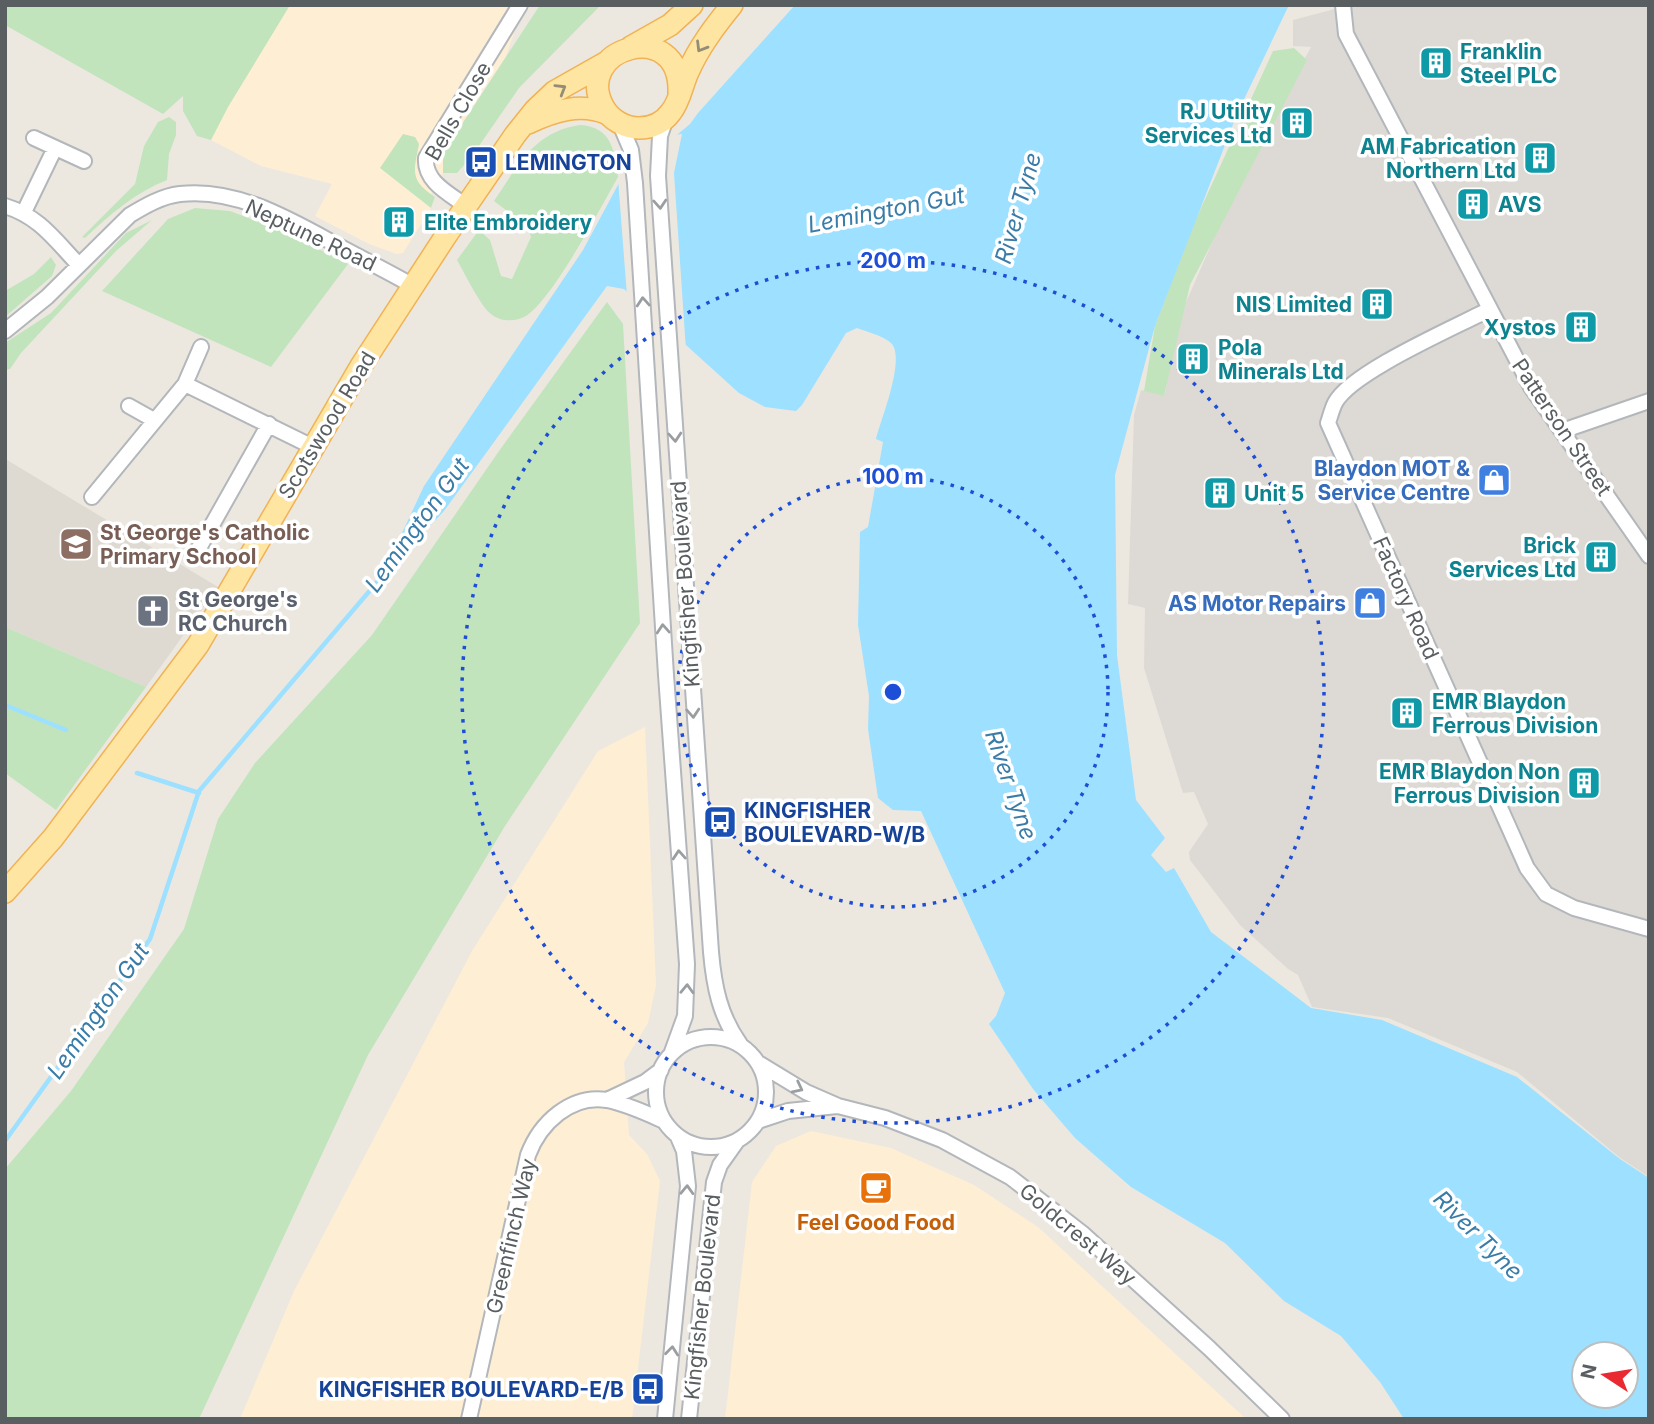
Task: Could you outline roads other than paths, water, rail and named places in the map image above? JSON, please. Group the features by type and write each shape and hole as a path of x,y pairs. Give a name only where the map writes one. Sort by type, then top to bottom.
{"main road":[{"path":"619,125 600,100 598,84 607,62 618,52 670,25 692,5"},
{"path":"679,93 704,42 732,5"},
{"path":"523,125 553,113 580,107 598,110 619,125 663,127 677,103 678,75 670,60 656,50 631,47"},
{"name":"Scotswood Road","path":"5,892 53,838 177,676 218,613 361,366 466,206 523,125 554,92 607,62"}],"street":[{"name":"Bells Close","path":"466,206 433,181 426,168 426,159 520,5"},
{"name":"Patterson Street","path":"1343,5 1346,34 1531,387 1649,556"},
{"name":"Kingfisher Boulevard","path":"619,125 635,183 688,973 685,1016 672,1052"},
{"name":"Kingfisher Boulevard","path":"663,127 658,176 713,972 720,1009 740,1044"},
{"path":"34,138 84,162"},
{"path":"24,212 54,148"},
{"name":"Neptune Road","path":"5,331 27,315 130,215 176,194 210,193 257,206 306,227 413,286"},
{"path":"5,206 24,212 36,220 78,264"},
{"name":"Factory Road","path":"1490,309 1352,383 1335,402 1328,423 1527,868 1546,894 1574,908 1649,929"},
{"path":"92,497 185,384 201,347"},
{"path":"185,384 313,447"},
{"path":"1562,431 1649,401"},
{"path":"129,406 154,420"},
{"path":"199,548 269,424"},
{"path":"699,1038 720,1038 740,1044 760,1064 790,1084 838,1106 788,1111 758,1121 737,1141 709,1147 698,1146 678,1137 659,1112 656,1090 661,1070 672,1052 699,1038"},
{"path":"758,1121 765,1100 760,1064"},
{"name":"Greenfinch Way","path":"469,1419 533,1142 544,1126 569,1106 586,1101 607,1100 645,1082 661,1070"},
{"name":"Greenfinch Way","path":"607,1100 664,1121"},
{"name":"Goldcrest Way","path":"838,1106 885,1118 942,1140 1010,1177 1082,1233 1282,1419"},
{"name":"Kingfisher Boulevard","path":"665,1419 687,1197 686,1164 678,1137"},
{"name":"Kingfisher Boulevard","path":"689,1419 714,1182 720,1165 737,1141"}],"water":[{"name":"River Tyne","path":"795,5 1289,5 1237,114 1155,326 1115,475 1117,655 1136,800 1165,838 1151,855 1166,872 1174,868 1211,932 1311,1008 1382,1020 1517,1077 1620,1159 1649,1178 1649,1419 1404,1419 1380,1382 1341,1336 1284,1301 1225,1243 1131,1187 1075,1138 1033,1089 989,1024 996,1016 1005,993 921,811 893,810 878,798 868,729 869,696 858,625 860,532 868,527 883,442 876,439 896,363 895,352 889,341 857,328 846,333 796,411 765,407 739,393 624,289 607,286 444,511 381,578 424,486 583,250 619,183 690,124"}],"waterway":[{"name":"Lemington Gut","path":"5,1141 150,939 199,791 384,574"},
{"path":"5,705 66,730"},
{"path":"137,773 199,793"}],"place":[{"name":"Franklin Steel PLC","path":"1436,63"},
{"name":"RJ Utility Services Ltd","path":"1297,123"},
{"name":"AM Fabrication Northern Ltd","path":"1540,158"},
{"name":"LEMINGTON","path":"481,162"},
{"name":"AVS","path":"1473,204"},
{"name":"Elite Embroidery","path":"399,222"},
{"name":"NIS Limited","path":"1377,304"},
{"name":"Xystos","path":"1581,327"},
{"name":"Pola Minerals Ltd","path":"1193,359"},
{"name":"Blaydon MOT & Service Centre","path":"1494,480"},
{"name":"Unit 5","path":"1220,493"},
{"name":"St George's Catholic Primary School","path":"76,544"},
{"name":"Brick Services Ltd","path":"1601,557"},
{"name":"AS Motor Repairs","path":"1370,603"},
{"name":"St George's RC Church","path":"153,611"},
{"name":"EMR Blaydon Ferrous Division","path":"1407,713"},
{"name":"EMR Blaydon Non Ferrous Division","path":"1584,783"},
{"name":"KINGFISHER BOULEVARD-W/B","path":"720,822"},
{"name":"Feel Good Food","path":"876,1188"},
{"name":"KINGFISHER BOULEVARD-E/B","path":"648,1389"}]}
